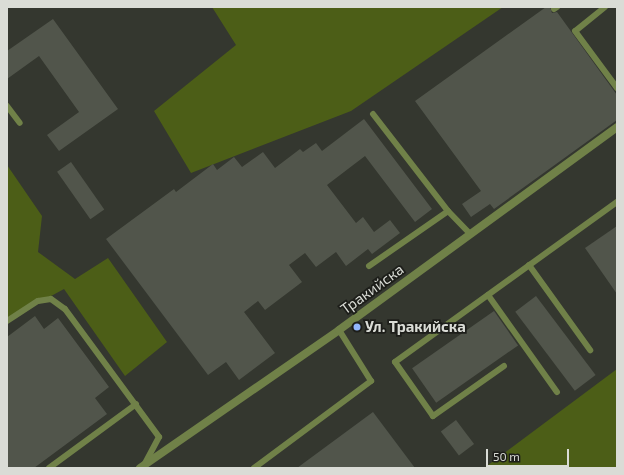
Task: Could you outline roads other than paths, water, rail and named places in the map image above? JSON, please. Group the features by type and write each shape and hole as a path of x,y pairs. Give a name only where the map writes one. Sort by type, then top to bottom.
{"street":[{"name":"Тракийска","path":"141,468 339,330 617,127"}],"lane":[{"path":"605,7 575,31 617,88"},
{"path":"7,106 20,123"},
{"path":"374,114 448,211 470,234"},
{"path":"504,366 433,416 395,362 617,202"},
{"path":"369,266 448,211"},
{"path":"530,265 590,350"},
{"path":"488,295 557,392"},
{"path":"7,321 38,301 51,299 65,309 159,437 154,450 141,468"},
{"path":"254,468 371,381 339,330"},
{"path":"49,468 136,404"}],"place":[{"name":"Ул. Тракийска","path":"357,327"}]}
